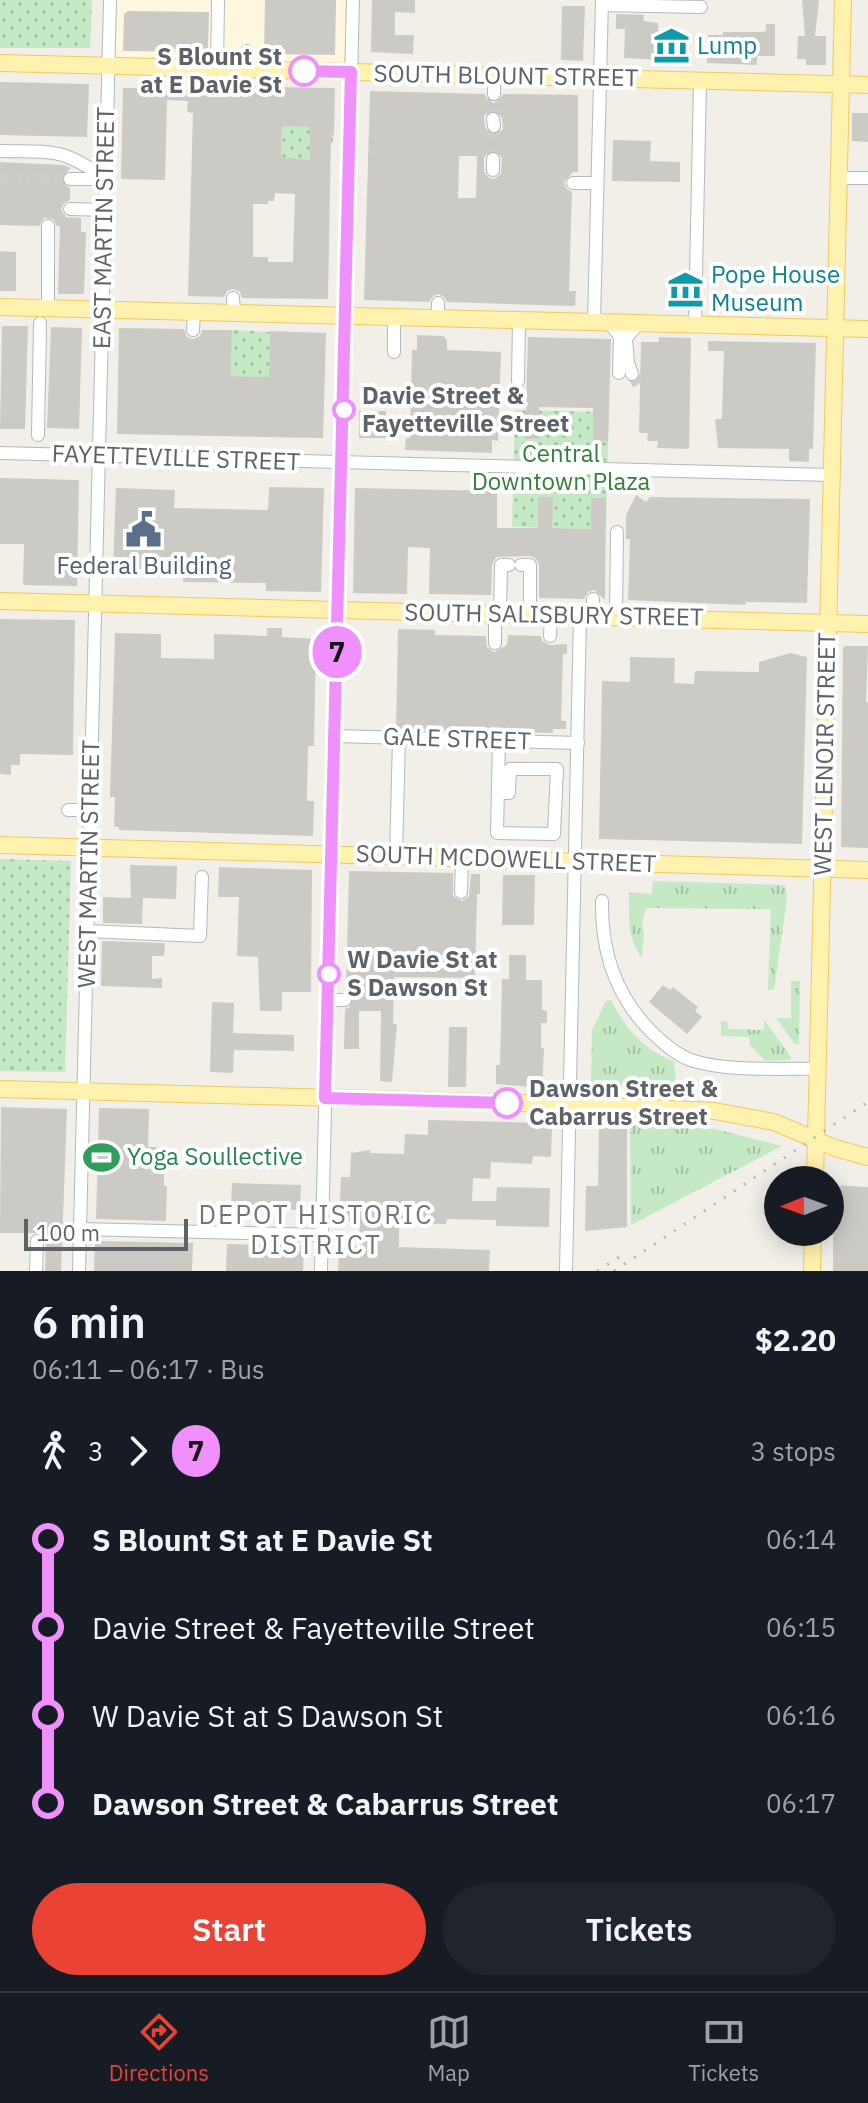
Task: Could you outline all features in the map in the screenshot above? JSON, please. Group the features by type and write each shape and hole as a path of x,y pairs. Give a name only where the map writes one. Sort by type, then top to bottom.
{"main road":[{"name":"WEST LENOIR STREET","path":"815,1166 843,0"},
{"name":"SOUTH BLOUNT STREET","path":"0,63 868,85"},
{"path":"0,307 44,315 102,309 194,312 238,305 346,316 394,317 439,311 519,320 601,322 650,319 695,324 868,329"},
{"name":"SOUTH SALISBURY STREET","path":"0,601 551,616 589,611 616,617 868,624"},
{"name":"SOUTH MCDOWELL STREET","path":"0,845 868,870"},
{"path":"0,1089 325,1098 408,1095 479,1097 743,1115 774,1122 816,1141 868,1157"},
{"path":"812,1271 813,1246"}],"street":[{"name":"EAST MARTIN STREET","path":"98,456 109,203 106,179 110,0"},
{"path":"205,86 211,69 218,0"},
{"path":"321,1271 353,0"},
{"path":"650,319 626,338 626,374 620,336 601,322 597,183 602,2 701,7"},
{"path":"247,51 247,70"},
{"path":"490,76 490,94"},
{"path":"695,324 700,81"},
{"path":"0,151 62,153 78,159 106,179"},
{"path":"839,178 868,178"},
{"path":"70,179 106,179"},
{"path":"573,183 597,183"},
{"path":"70,209 109,203"},
{"path":"38,435 48,226"},
{"path":"193,330 194,312"},
{"path":"394,317 394,352"},
{"path":"518,381 519,320"},
{"name":"FAYETTEVILLE STREET","path":"0,453 831,475"},
{"name":"WEST MARTIN STREET","path":"79,1271 98,456"},
{"path":"616,617 617,532"},
{"path":"495,643 501,565 530,565 530,615"},
{"path":"566,1271 578,743 589,611"},
{"path":"550,636 551,616"},
{"name":"GALE STREET","path":"335,736 548,739 578,743"},
{"path":"396,856 399,738"},
{"path":"498,793 509,793 510,769 557,769 554,834 497,833 499,740"},
{"path":"68,810 90,810"},
{"path":"461,892 462,858"},
{"path":"87,931 200,936 202,877"},
{"path":"602,901 604,943 609,967 620,993 634,1014 671,1050 692,1061 714,1065 818,1069"},
{"path":"328,1000 345,1000"},
{"path":"80,1229 322,1235"},
{"path":"36,1271 37,1241"}],"shaded area":[{"path":"110,0 353,0 351,72 109,66"}],"green space":[{"path":"0,0 92,0 90,48 0,48"},
{"path":"301,124 301,127 310,127 310,134 334,135 331,147 310,146 310,160 281,157 282,126"},
{"path":"232,330 270,332 269,377 231,376"},
{"name":"Central Downtown Plaza","path":"515,410 609,412 606,525 601,529 512,527"},
{"path":"0,859 71,861 65,1072 0,1071"},
{"path":"653,881 785,885 787,899 774,990 768,990 771,909 646,908 642,923 642,958 631,935 629,893 652,894"},
{"path":"791,981 800,981 799,1044 795,1044 776,1018 791,1018"},
{"path":"611,1000 636,1037 674,1061 676,1079 672,1089 591,1087 592,1030 606,1001"},
{"path":"764,1020 792,1058 765,1061 750,1045 749,1037 721,1036 721,1021 728,1022 728,1029 764,1030"},
{"path":"630,1125 715,1129 782,1146 631,1225"}],"building":[{"path":"265,0 336,0 335,55 264,54"},
{"path":"372,0 415,0 415,13 395,12 395,35 414,35 413,54 371,52"},
{"path":"802,0 819,0 815,36 826,36 826,65 806,65 806,59 797,59 798,36 805,36"},
{"path":"562,6 585,6 583,61 561,60"},
{"path":"128,11 209,12 208,52 123,51 124,14"},
{"path":"616,14 644,15 643,21 658,23 658,30 679,31 678,61 624,58 625,29 616,29"},
{"path":"766,24 775,24 775,56 757,56 757,65 707,63 708,35 762,32 766,31"},
{"path":"0,82 89,84 87,137 0,135"},
{"path":"188,86 196,86 199,93 205,95 212,92 214,86 335,88 334,135 331,135 328,299 242,298 240,292 233,289 227,291 224,297 188,296 193,113 187,112 188,101 167,100 165,180 121,179 123,88 188,89","holes":["282,126 310,127 310,160 281,157","275,193 295,194 293,262 268,262 268,257 253,257 253,204 268,204 268,201 274,201"]},
{"path":"370,91 485,94 493,103 499,101 503,94 578,95 578,172 573,172 564,182 572,192 569,291 576,291 575,306 447,302 439,294 429,302 364,300","holes":["491,110 497,111 502,118 503,129 496,135 490,134 485,127 484,116","489,151 497,151 502,158 501,174 494,179 488,177 484,171 484,158","459,156 477,156 476,198 458,198"]},
{"path":"852,113 868,113 868,142 852,141"},
{"path":"613,140 651,141 650,161 680,162 680,182 612,181"},
{"path":"0,162 71,168 61,178 63,184 70,188 70,200 63,204 61,210 66,217 81,218 81,232 86,232 84,294 58,294 60,226 53,219 44,218 39,226 0,225"},
{"path":"0,251 16,252 16,291 0,291"},
{"path":"2,326 28,326 25,429 0,429"},
{"path":"51,327 82,328 79,429 47,428"},
{"path":"119,328 184,329 187,337 193,339 200,336 202,330 232,330 231,376 269,377 270,331 326,333 323,438 117,434"},
{"path":"417,335 443,336 447,340 447,350 501,352 498,441 492,440 492,453 405,450 406,438 410,438 412,350 417,350"},
{"path":"528,337 611,339 608,441 593,441 593,408 539,407 539,439 525,439"},
{"path":"659,337 691,338 689,449 657,448 658,441 647,441 648,433 639,433 641,342 659,342"},
{"path":"708,341 816,343 813,449 809,449 809,462 789,461 789,449 718,448 715,419 722,419 724,351 708,351"},
{"path":"359,411 386,411 386,438 359,438"},
{"path":"0,478 79,480 77,586 23,585 24,544 0,544"},
{"path":"269,487 324,488 321,592 266,591 266,583 183,582 184,570 113,568 116,488 175,490 174,508 268,510"},
{"path":"355,488 497,491 497,528 538,528 538,497 553,497 552,528 591,529 591,498 606,498 605,600 594,590 588,592 584,599 539,598 539,564 530,556 496,557 492,565 491,595 429,594 430,548 408,547 407,594 353,593"},
{"path":"636,495 646,502 650,497 810,499 807,603 746,602 745,605 628,600 630,539 626,539 626,515"},
{"path":"0,619 75,620 73,755 20,754 20,765 11,765 11,775 0,774"},
{"path":"267,628 282,628 282,637 316,639 314,746 308,746 307,801 314,801 313,836 119,830 119,827 114,827 115,797 110,797 115,633 161,634 161,658 214,659 214,634 267,636"},
{"path":"398,629 435,630 435,635 486,636 487,647 494,652 507,645 508,635 541,636 542,641 549,645 567,644 567,654 563,654 561,721 566,721 566,729 553,729 553,733 396,729"},
{"path":"868,646 868,848 841,847 843,647"},
{"path":"790,653 807,657 802,844 599,839 602,681 630,682 630,657 675,658 674,683 694,684 695,671 759,672 759,662"},
{"path":"130,865 177,866 176,899 143,898 142,924 103,923 103,897 131,898"},
{"path":"219,867 312,870 311,992 282,992 282,1011 260,1011 258,957 237,956 239,897 218,897"},
{"path":"349,871 453,873 453,896 462,901 469,896 471,874 480,874 475,978 394,977 393,1024 397,1024 392,1082 380,1081 381,1011 359,1011 359,1049 344,1049 345,1009 354,1001 346,991"},
{"path":"503,875 535,875 534,925 502,925"},
{"path":"102,941 165,943 164,956 152,956 152,979 162,978 162,988 101,986"},
{"path":"509,955 526,955 526,980 542,980 542,1010 547,1011 547,1023 541,1023 541,1048 544,1048 542,1088 496,1084 496,1065 500,1065 502,979 509,979"},
{"path":"663,985 670,990 673,987 698,1007 695,1011 702,1017 687,1034 649,1002"},
{"path":"212,1002 234,1003 233,1033 294,1035 294,1051 234,1050 233,1073 210,1072"},
{"path":"449,1027 467,1027 466,1087 448,1087"},
{"path":"1,1107 67,1109 61,1271 45,1271 46,1241 43,1233 0,1233"},
{"path":"99,1108 149,1109 148,1147 157,1147 156,1168 164,1169 166,1221 96,1219"},
{"path":"428,1120 548,1123 552,1127 551,1157 533,1156 532,1164 491,1162 490,1179 473,1178 472,1201 496,1201 497,1187 550,1188 549,1227 496,1226 496,1220 447,1219 446,1224 399,1223 399,1247 490,1250 489,1271 338,1271 339,1246 359,1246 360,1221 345,1221 345,1201 340,1201 341,1177 350,1177 351,1153 370,1150 370,1153 404,1154 405,1134 428,1135"},
{"path":"599,1128 627,1129 627,1227 585,1231 586,1186 598,1186"},
{"path":"232,1183 301,1185 300,1210 231,1208"},
{"path":"844,1186 868,1187 868,1271 833,1271 833,1246 844,1246"},
{"path":"95,1241 193,1243 192,1271 94,1271"},
{"path":"227,1244 304,1246 303,1271 226,1271"}],"tunnel":[{"path":"493,119 494,94"},
{"path":"493,159 494,126"},
{"path":"0,177 70,179"},
{"path":"632,374 639,385"},
{"path":"345,1000 364,1001"}],"railway":[{"path":"614,1271 868,1102"},
{"path":"597,1271 621,1256"}],"bus line":[{"name":"7","path":"304,71 351,72 325,1098 507,1103"}],"place":[{"name":"Lump","path":"671,46"},
{"name":"S Blount St at E Davie St","path":"304,71"},
{"name":"Pope House Museum","path":"685,289"},
{"name":"Davie Street & Fayetteville Street","path":"344,410"},
{"name":"Federal Building","path":"144,529"},
{"name":"W Davie St at S Dawson St","path":"329,974"},
{"name":"Dawson Street & Cabarrus Street","path":"507,1103"},
{"name":"Yoga Soullective","path":"101,1157"}],"district":[{"name":"DEPOT HISTORIC DISTRICT","path":"316,1230"}]}
